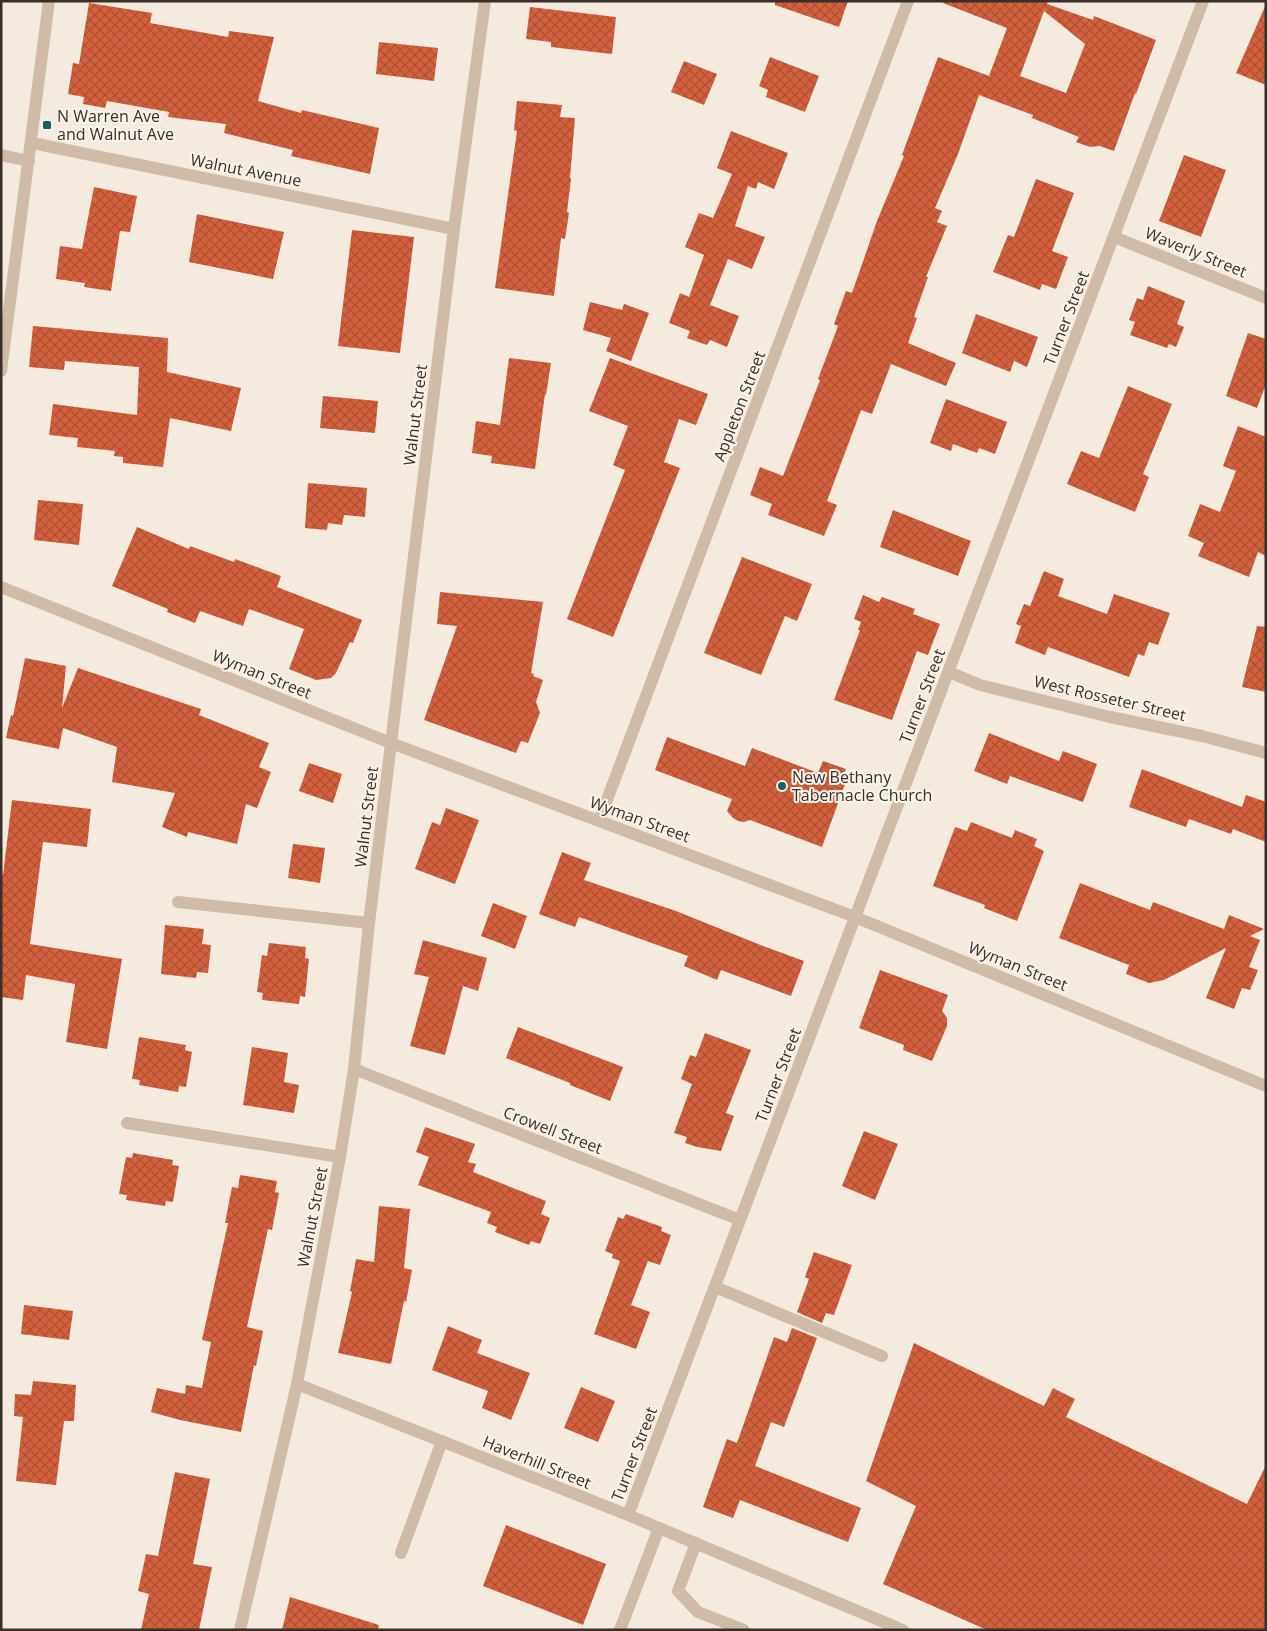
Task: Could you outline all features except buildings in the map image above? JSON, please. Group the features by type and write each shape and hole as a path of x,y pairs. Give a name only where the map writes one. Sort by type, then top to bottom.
{"street":[{"path":"1,371 49,1"},
{"name":"Walnut Street","path":"240,1630 296,1384 340,1157 354,1069 369,923 454,228 485,1"},
{"name":"Appleton Street","path":"599,821 908,1"},
{"name":"Turner Street","path":"628,1515 1203,1"},
{"name":"Walnut Avenue","path":"32,143 454,228"},
{"path":"1,155 29,161"},
{"name":"Waverly Street","path":"1114,237 1266,298"},
{"name":"Wyman Street","path":"1,587 391,743 856,917 1266,1086"},
{"name":"West Rosseter Street","path":"949,672 980,685 1110,717 1202,736 1266,752"},
{"path":"178,902 369,923"},
{"name":"Crowell Street","path":"354,1069 740,1220"},
{"path":"127,1123 340,1157"},
{"path":"715,1287 882,1356"},
{"name":"Haverhill Street","path":"296,1384 628,1515 903,1630"},
{"path":"401,1553 442,1441"},
{"path":"620,1630 659,1528"},
{"path":"696,1544 678,1591 698,1612 744,1630"}],"place":[{"name":"N Warren Ave and Walnut Ave","path":"47,125"},
{"name":"New Bethany Tabernacle Church","path":"782,786"}]}
